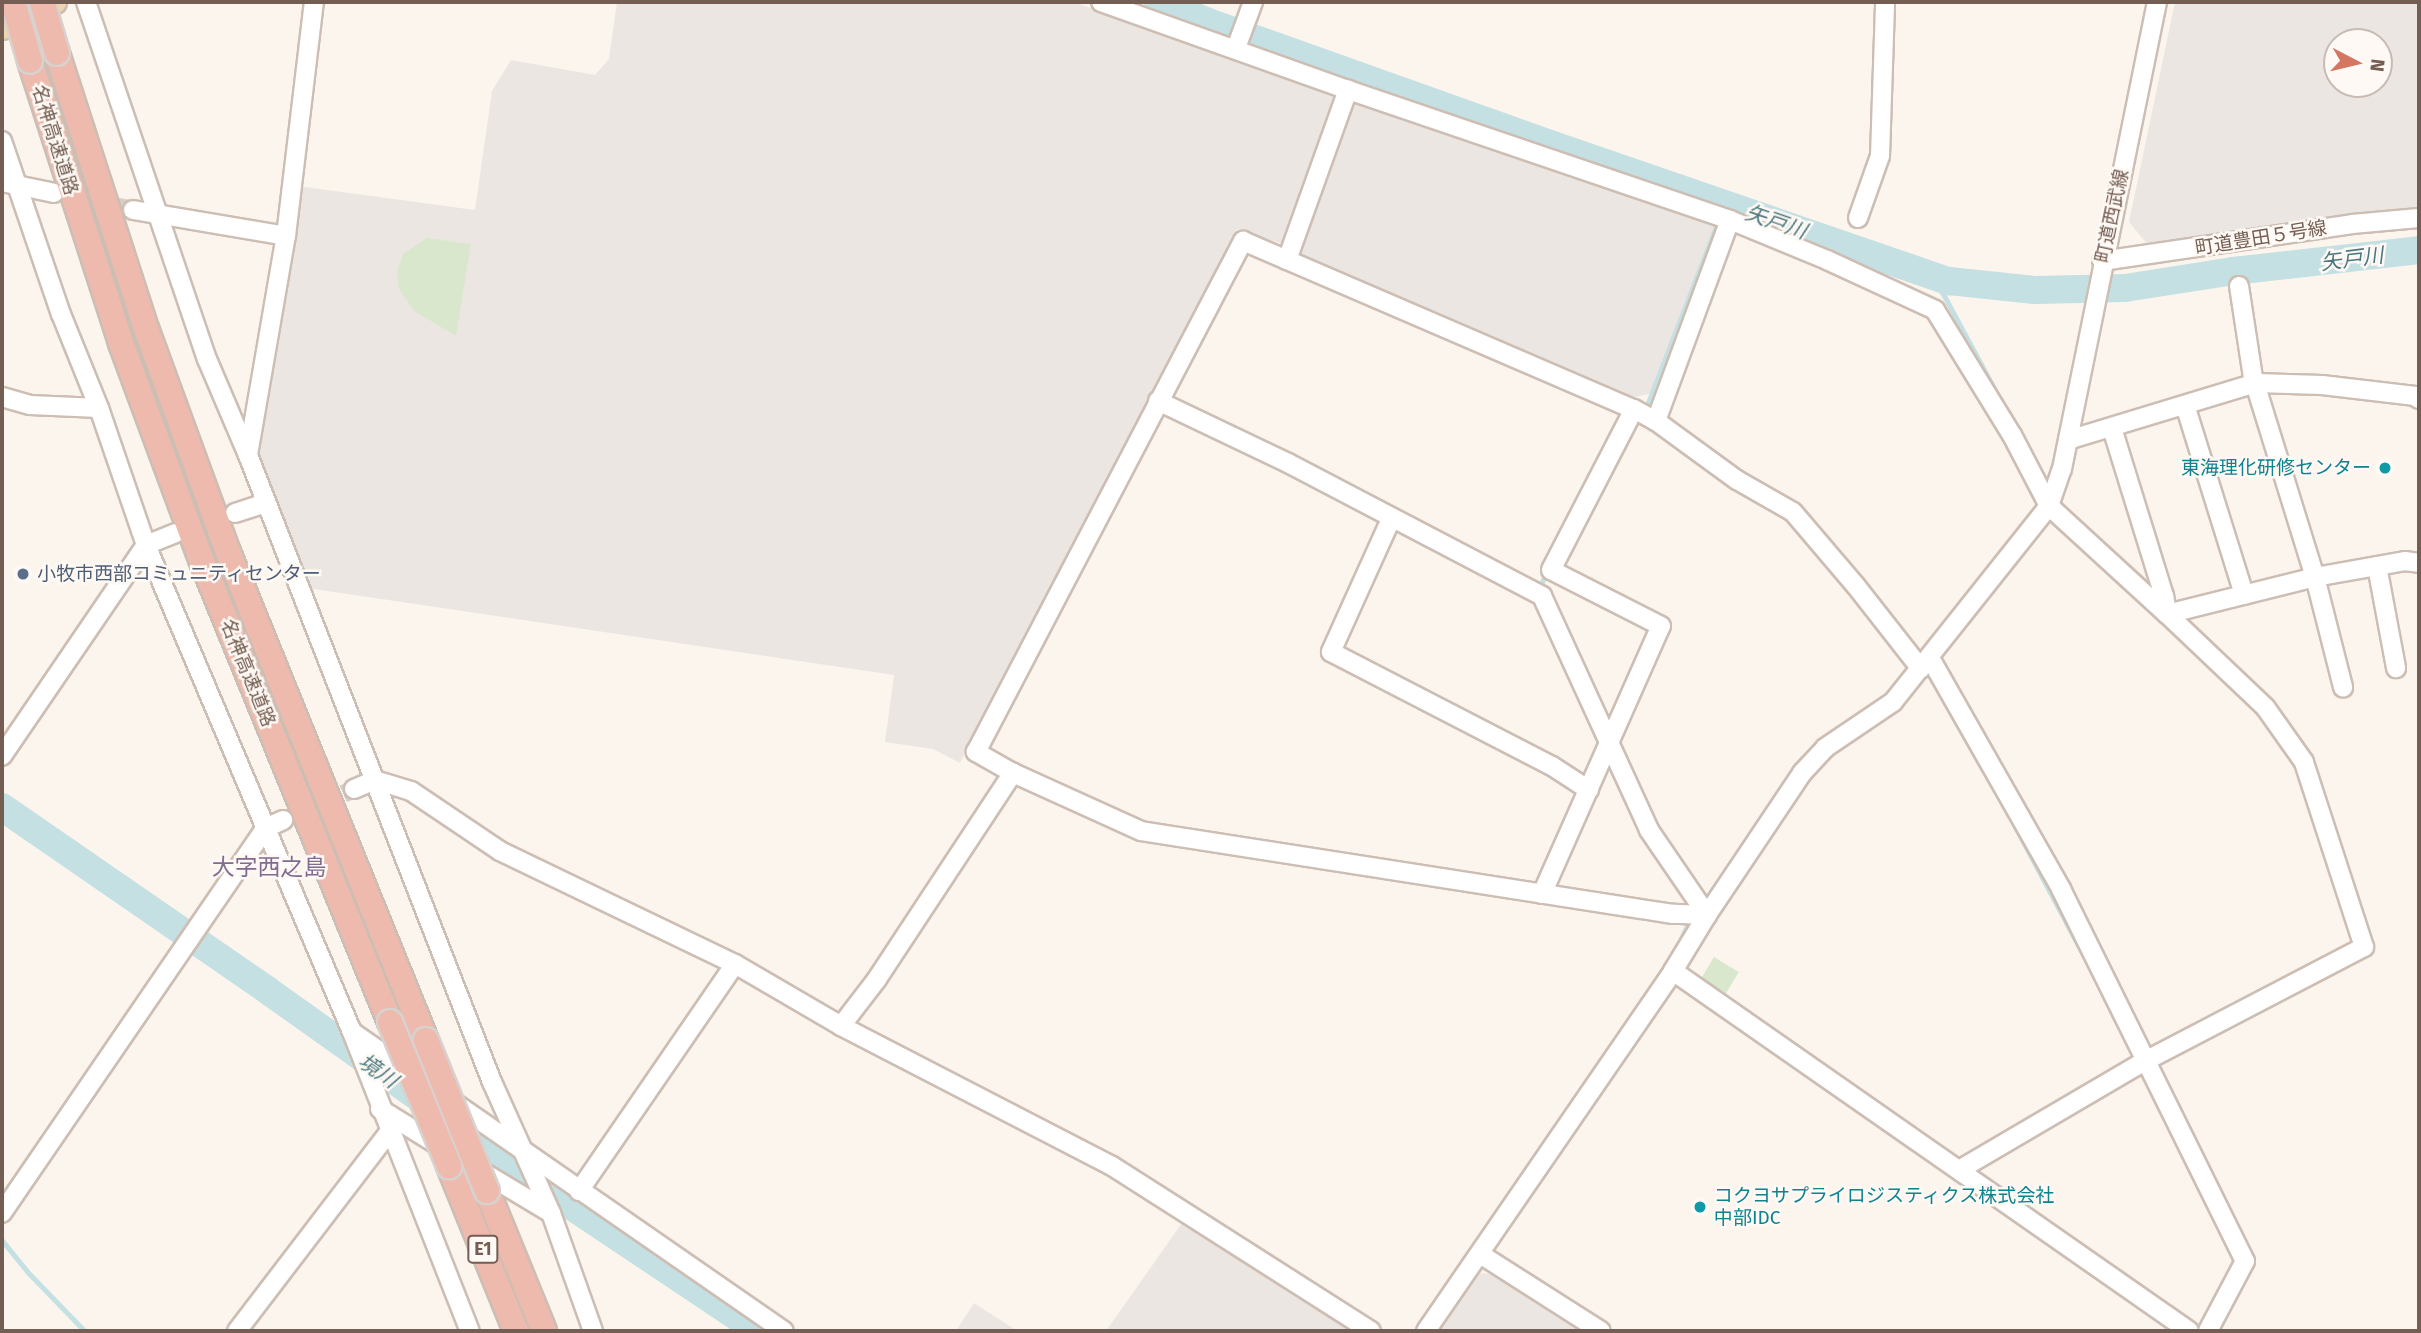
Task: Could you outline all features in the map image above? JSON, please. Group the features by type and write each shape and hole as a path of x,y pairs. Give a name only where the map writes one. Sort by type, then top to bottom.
{"highway":[{"name":"名神高速道路","path":"13,2 121,342 201,559 516,1331"},
{"name":"名神高速道路","path":"42,2 146,331 228,552 544,1331"}],"main road":[{"path":"2,28 55,2"}],"street":[{"path":"86,2 207,359 248,455 492,1082 551,1213 593,1331"},
{"path":"248,455 286,236 314,2"},
{"path":"1101,2 1237,46 1348,90 1730,220 1827,260 1935,310 2012,435 2049,506 2265,707 2304,762 2364,947 2145,1061 1959,1170"},
{"path":"1858,218 1880,156 1885,2"},
{"name":"町道西武線","path":"1426,1331 1674,971 1707,915 1802,773 1825,748 1893,702 2049,506 2059,480 2069,436 2158,2"},
{"path":"1237,46 1250,9"},
{"path":"1287,260 1348,90"},
{"path":"2,141 9,184 99,408 146,545 275,824 379,1105 470,1331"},
{"path":"9,184 54,193"},
{"path":"133,210 286,236"},
{"name":"町道豊田５号線","path":"2101,270 2340,226 2419,218"},
{"path":"1656,421 1730,220"},
{"path":"1707,915 1673,914 1141,831 1013,773 976,752 1243,240 1634,409 1656,421 1737,480 1793,512 1925,663 2061,889 2245,1261 2208,1331"},
{"path":"2239,286 2255,380 2315,577 2343,687"},
{"path":"2069,436 2112,428 2255,380 2415,396 2419,400"},
{"path":"2,397 30,404 99,408"},
{"path":"1158,401 1288,463 1542,596 1649,830 1707,915"},
{"path":"2185,405 2244,594"},
{"path":"1542,894 1661,626 1551,569 1634,409"},
{"path":"2112,428 2165,596 2167,614"},
{"path":"235,513 265,503"},
{"path":"1391,519 1331,652 1552,766 1589,790"},
{"path":"2,756 146,545 176,533"},
{"path":"2167,614 2315,577 2405,561 2419,563"},
{"path":"2377,566 2396,668"},
{"path":"841,1026 877,979 1013,773"},
{"path":"355,789 376,780 411,790 500,851 735,964 841,1026 1112,1166 1371,1331"},
{"path":"2,1213 183,946 275,824"},
{"path":"579,1191 735,964"},
{"path":"1674,971 2189,1331"},
{"path":"352,1032 784,1331"},
{"path":"379,1105 551,1213"},
{"path":"237,1331 390,1131"},
{"path":"1480,1254 1601,1331"}],"shaded area":[{"path":"617,2 1074,2 1340,95 1286,245 1237,229 960,763 933,749 885,742 894,675 307,588 253,454 290,185 475,210 492,91 511,60 595,75 609,59"},
{"path":"2175,2 2419,2 2419,211 2324,219 2148,245 2129,222"},
{"path":"1350,99 1717,223 1656,392 1632,398 1304,263 1298,250"},
{"path":"1182,1223 1350,1331 1106,1331"},
{"path":"1479,1273 1506,1275 1591,1331 1440,1331"},
{"path":"974,1303 1017,1331 956,1331"}],"green space":[{"path":"427,238 471,244 456,336 414,311 399,289 397,272 403,254"},
{"path":"1714,957 1739,972 1726,993 1701,978"}],"waterway":[{"name":"矢戸川","path":"1158,2 1553,145 1949,281 2035,290 2125,288 2233,271 2419,250"},
{"path":"1721,213 1725,202"},
{"path":"1646,408 1718,221"},
{"path":"1931,277 1944,295 2004,406"},
{"path":"1539,589 1547,571"},
{"path":"1930,676 1980,764"},
{"name":"境川","path":"2,807 267,990 558,1197 758,1331"},
{"path":"2015,826 2093,973"},
{"path":"1672,957 1691,918"},
{"path":"2,1240 28,1272 85,1331"}],"tunnel":[{"path":"64,195 133,210"},
{"path":"294,816 354,789"}],"place":[{"name":"東海理化研修センター","path":"2385,468"},
{"name":"小牧市西部コミュニティセンター","path":"23,574"},
{"name":"コクヨサプライロジスティクス株式会社 中部IDC","path":"1700,1207"}],"district":[{"name":"大字西之島","path":"269,867"}]}
